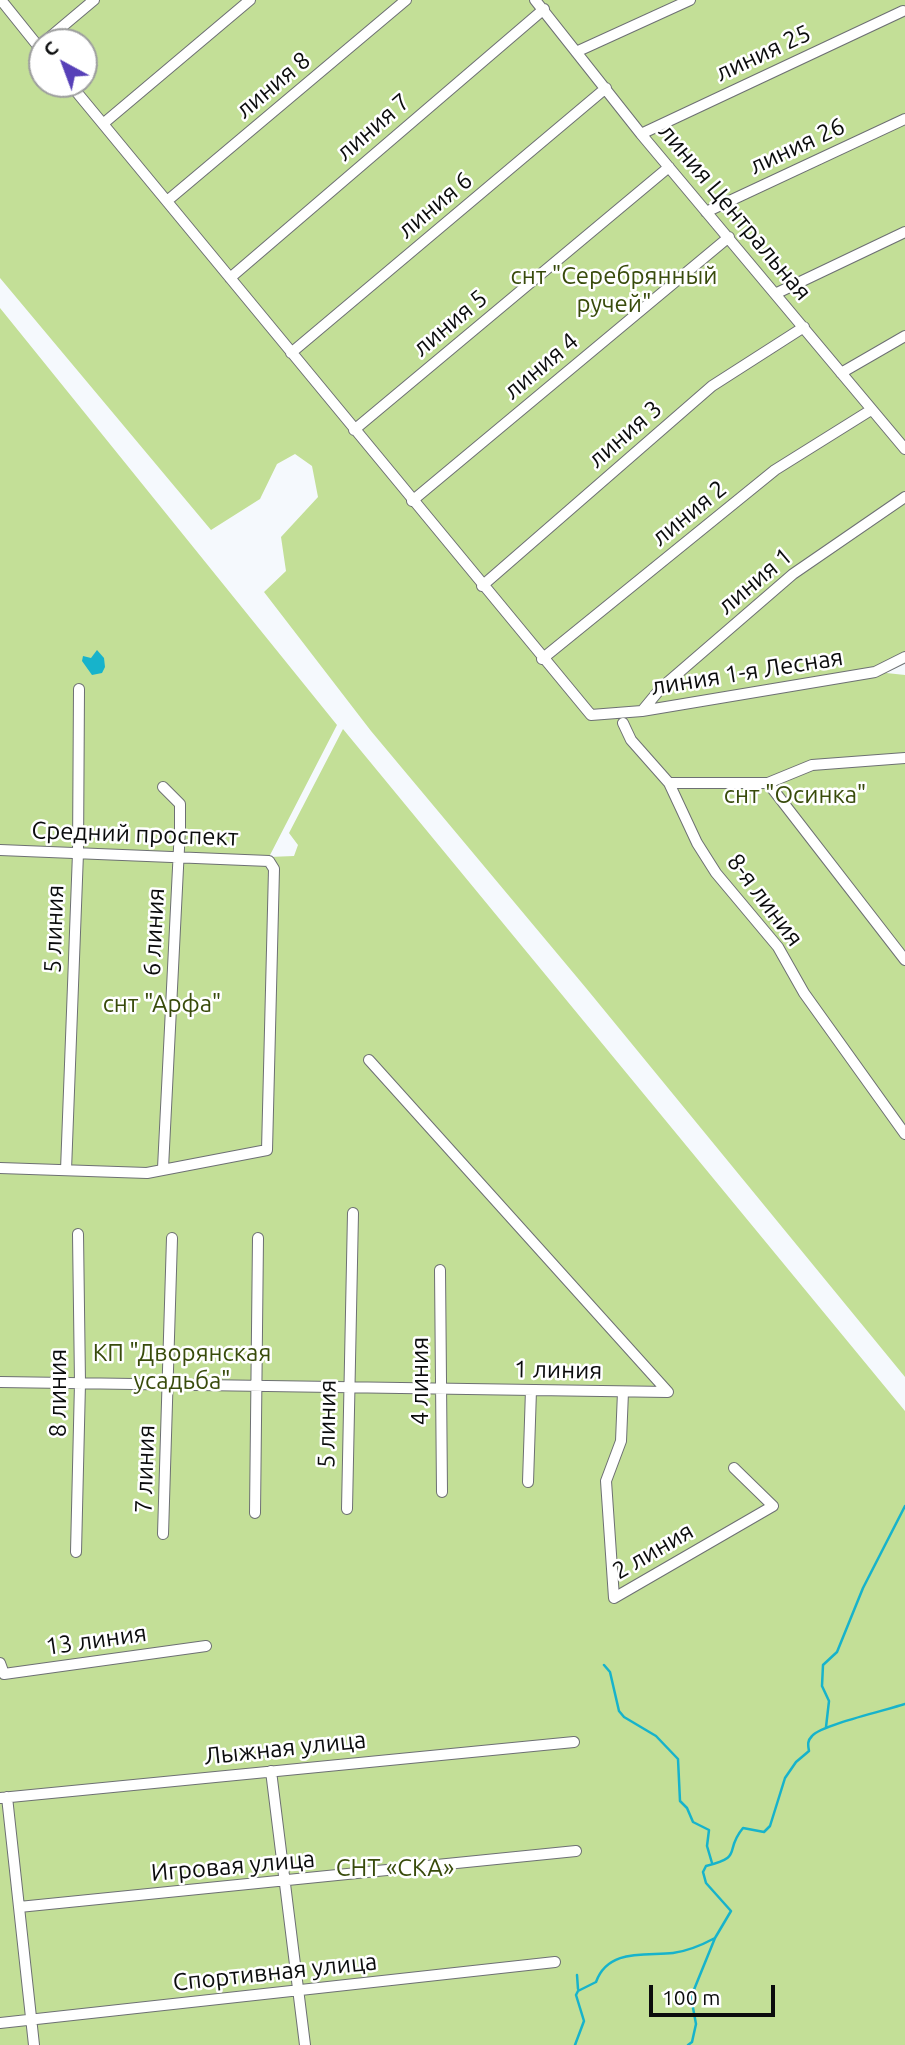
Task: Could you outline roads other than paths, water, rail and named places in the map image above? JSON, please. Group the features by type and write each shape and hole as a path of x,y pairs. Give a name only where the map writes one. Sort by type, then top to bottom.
{"street":[{"path":"1,0 28,30"},
{"path":"62,28 94,0"},
{"path":"104,123 250,0"},
{"name":"линия 8","path":"167,201 406,0"},
{"name":"линия Центральная","path":"535,0 641,134 777,293 905,449"},
{"path":"576,52 690,0"},
{"path":"898,0 904,13"},
{"name":"линия 7","path":"229,278 544,9"},
{"name":"линия 25","path":"641,134 904,13"},
{"name":"линия 6","path":"291,353 606,88"},
{"path":"82,98 542,659"},
{"name":"линия 26","path":"706,212 905,119"},
{"name":"линия 5","path":"354,430 669,167"},
{"path":"777,293 905,232"},
{"name":"линия 4","path":"412,501 729,237"},
{"name":"линия 3","path":"482,586 712,386 804,327"},
{"path":"841,373 905,336"},
{"name":"линия 2","path":"542,659 775,470 871,410"},
{"name":"линия 1","path":"642,711 661,688 793,574 905,497"},
{"name":"линия 1-я Лесная","path":"542,659 591,715 642,711 875,672 905,657"},
{"name":"5 линия","path":"66,1170 78,853 79,689"},
{"name":"8-я линия","path":"623,723 631,740 669,783 697,843 716,873 778,947 803,993 905,1134"},
{"path":"669,783 768,783 812,765 905,758"},
{"path":"768,783 905,960"},
{"name":"6 линия","path":"163,788 180,804 163,1168"},
{"name":"Средний проспект","path":"0,850 178,855 269,861 274,869 267,1150 163,1168"},
{"name":"1 линия","path":"0,1382 668,1392 369,1060"},
{"path":"0,1168 147,1173 163,1168"},
{"name":"5 линия","path":"347,1509 353,1213"},
{"name":"8 линия","path":"76,1552 80,1383 78,1234"},
{"name":"7 линия","path":"163,1534 172,1238"},
{"path":"255,1513 258,1238"},
{"name":"4 линия","path":"440,1270 442,1492"},
{"path":"528,1482 531,1390"},
{"name":"2 линия","path":"623,1392 621,1441 606,1481 614,1598 773,1506 734,1468"},
{"name":"13 линия","path":"0,1663 4,1674 206,1646"},
{"name":"Лыжная улица","path":"4,1797 574,1742"},
{"path":"271,1770 305,2045"},
{"path":"4,1797 34,2045"},
{"name":"Игровая улица","path":"19,1907 576,1851"},
{"name":"Спортивная улица","path":"0,2023 555,1962"}],"water":[{"path":"97,650 104,658 105,667 102,673 92,675 82,661 83,656 91,658"}],"waterway":[{"path":"826,1727 829,1701 822,1686 823,1665 837,1652 863,1588 905,1506"},
{"path":"604,1665 610,1672 619,1711 624,1717 656,1736 678,1759 680,1801 687,1808 693,1822 709,1830 707,1846 712,1863"},
{"path":"575,2045 584,2021 576,1995 578,1991 596,1982 609,1964 629,1956 684,1951 715,1938 731,1911 706,1883 703,1872 706,1866 730,1856 743,1828 764,1832 770,1826 785,1778 796,1762 809,1751 808,1745 812,1736 841,1723 905,1704"},
{"path":"688,2045 692,2042 696,2024 691,1997 715,1938"},
{"path":"577,1975 578,1989"}],"park label":[{"name":"снт \"Серебрянный ручей\"","path":"614,290"},
{"name":"снт \"Осинка\"","path":"795,795"},
{"name":"снт \"Арфа\"","path":"162,1004"},
{"name":"КП \"Дворянская усадьба\"","path":"182,1367"},
{"name":"СНТ «СКА»","path":"395,1868"}]}
